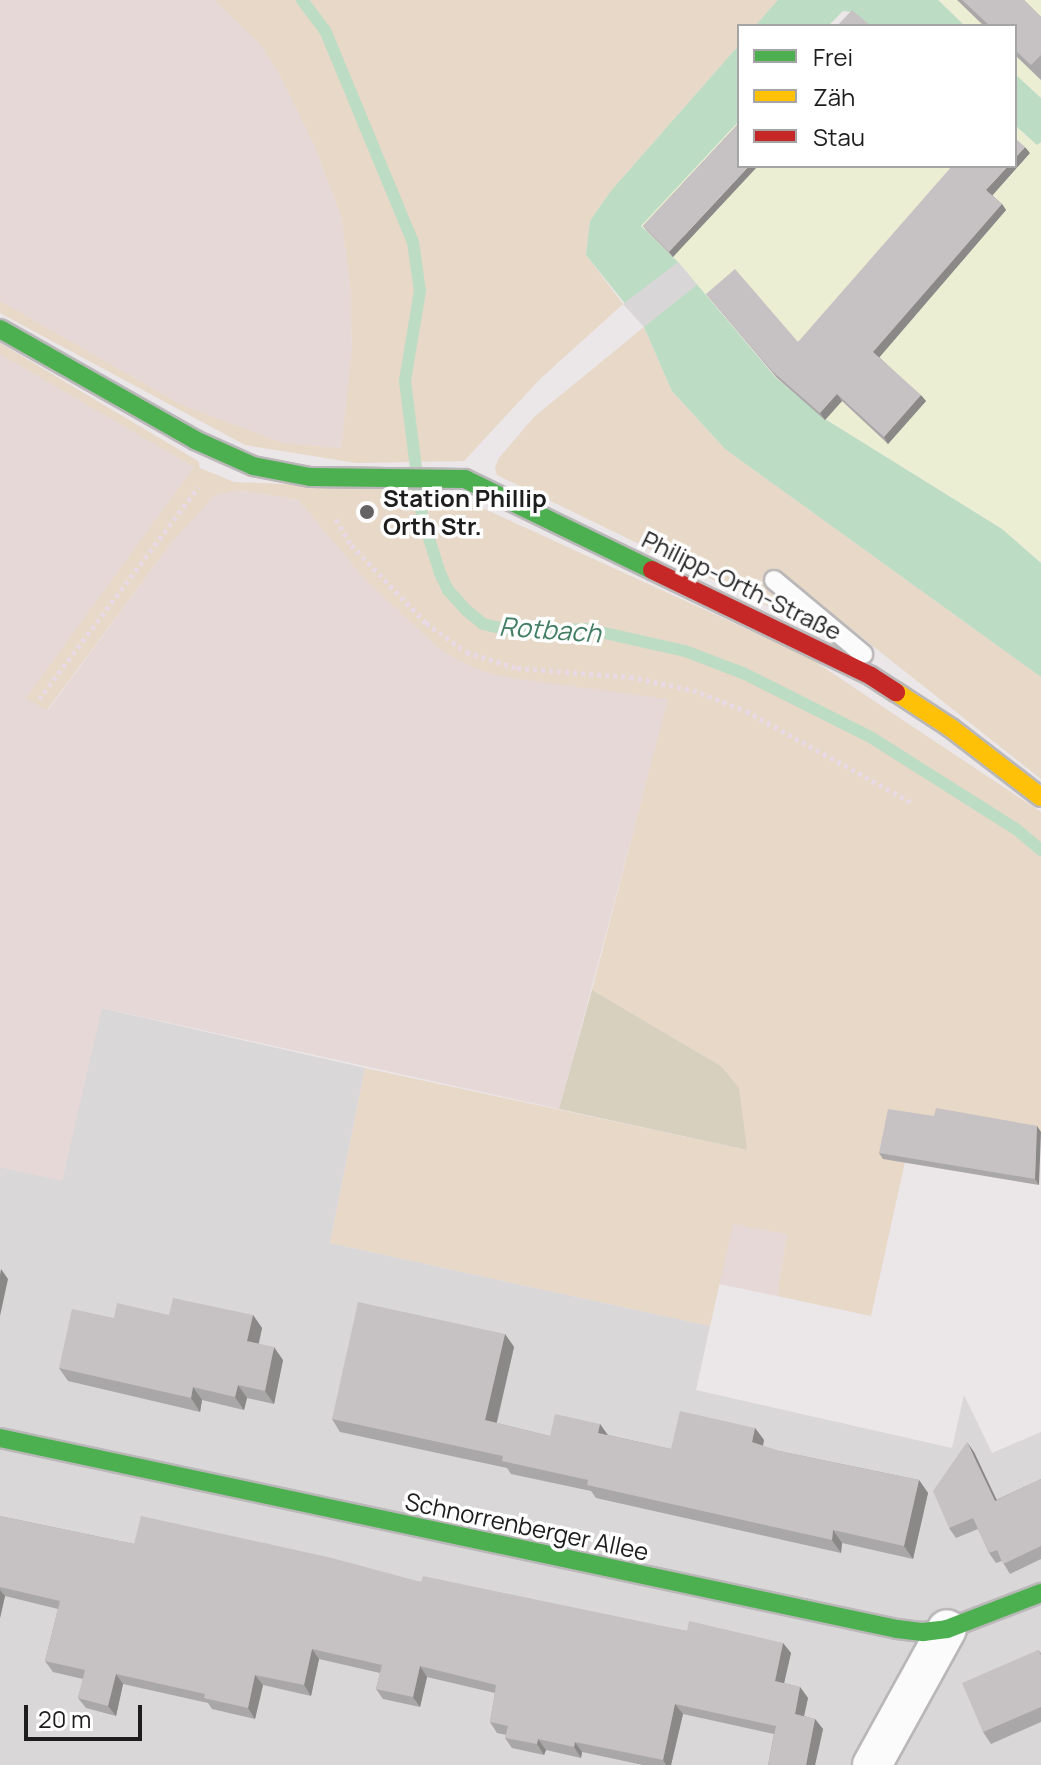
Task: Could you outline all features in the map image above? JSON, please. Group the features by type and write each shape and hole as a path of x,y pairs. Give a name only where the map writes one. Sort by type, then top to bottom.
{"street":[{"name":"Philipp-Orth-Straße","path":"0,329 222,455 282,474 337,478 445,476 471,482 756,617 871,676 951,728 1041,797"},
{"name":"Schnorrenberger Allee","path":"0,1438 897,1629 923,1632 947,1629 1041,1593"},
{"path":"872,1765 947,1629"}],"lane":[{"path":"774,580 951,728"}],"path":[{"path":"39,699 222,455"},
{"path":"337,478 336,519 351,545 426,623 466,652 517,668 630,677 693,690 746,711 911,802"}],"shaded area":[{"path":"0,0 214,0 260,44 280,75 315,147 341,216 350,284 352,349 341,448 283,443 182,405 0,301"},
{"path":"214,0 778,0 757,24 737,24 737,47 610,192 590,221 586,255 623,304 540,379 464,461 356,463 245,445 0,313 0,301 182,405 283,443 341,448 352,348 350,284 341,216 315,147 280,75 260,44"},
{"path":"778,0 938,0 963,24 866,24 852,12 843,11 830,24 757,24"},
{"path":"938,0 1041,0 1041,98 1017,76 1017,24 963,24"},
{"path":"737,47 737,123 641,226 678,262 776,378 825,419 1002,529 1041,563 1041,677 725,449 672,391 644,327 586,255 590,221 610,192"},
{"path":"1017,76 1041,98 1041,142 1037,145 1017,127"},
{"path":"737,123 737,168 1017,168 1017,127 1037,145 1041,142 1041,563 1002,529 825,419 777,378 678,262 640,226"},
{"path":"644,327 672,391 725,449 1041,677 1041,779 779,572 768,583 795,608 802,623 497,475 495,467 499,458 534,417"},
{"path":"0,343 198,461 200,468 234,482 445,491 808,657 1041,812 1041,1132 905,1162 871,1316 777,1296 787,1234 733,1224 710,1326 330,1243 365,1068 747,1150 721,1066 592,990 668,699 511,678 484,672 458,660 437,647 366,580 298,500 239,490 215,495 171,543 47,710 26,698 194,467 0,354"},
{"path":"0,354 194,467 27,697 48,710 171,543 215,494 239,490 298,500 366,580 437,647 458,660 484,672 511,678 669,698 559,1109 102,1008 62,1181 0,1167"},
{"path":"592,990 721,1066 739,1088 747,1150 559,1109"},
{"path":"101,1008 365,1068 330,1243 710,1326 696,1390 952,1448 964,1395 992,1453 1041,1432 1041,1765 0,1765 0,1167 62,1180"},
{"path":"732,1223 787,1233 777,1296 719,1284"}],"pier":[{"path":"678,262 697,285 644,327 623,304"}],"building":[{"path":"962,0 1024,0 1041,17 1041,55 1031,65 1017,52 1017,24 988,24"},
{"path":"852,10 869,24 839,24"},
{"path":"737,125 737,168 747,168 669,252 643,226"},
{"path":"1017,140 1025,147 1017,156"},
{"path":"950,168 1006,168 986,190 1002,204 873,352 921,395 884,437 837,394 820,413 772,371 706,294 735,269 798,342"},
{"path":"936,1108 1037,1126 1035,1179 879,1153 888,1109 934,1116"},
{"path":"173,1298 253,1315 247,1341 274,1347 265,1391 238,1385 235,1397 193,1387 191,1398 59,1368 72,1309 114,1318 117,1303 169,1315"},
{"path":"358,1302 505,1334 485,1420 550,1436 555,1414 600,1424 598,1433 671,1449 680,1411 755,1428 752,1442 779,1451 919,1480 904,1546 833,1530 832,1540 587,1485 588,1480 502,1461 503,1456 332,1419"},
{"path":"967,1442 995,1501 1041,1479 1041,1546 1003,1564 997,1550 989,1553 973,1518 949,1528 933,1491"},
{"path":"0,1516 134,1544 141,1516 332,1558 421,1582 423,1576 687,1631 689,1621 783,1643 775,1681 800,1687 795,1714 815,1719 806,1765 768,1765 776,1726 675,1704 663,1760 575,1742 574,1747 538,1739 537,1744 505,1738 508,1726 490,1722 496,1685 420,1666 413,1697 376,1689 382,1665 312,1649 304,1685 255,1675 248,1708 204,1698 205,1694 116,1674 108,1706 78,1698 85,1670 45,1661 60,1601 0,1587"},
{"path":"1038,1650 1041,1655 1041,1707 983,1732 962,1683"}],"waterway":[{"name":"Rotbach","path":"302,0 325,30 413,242 420,291 405,381 422,516 448,590 483,624 517,632 587,629 685,651 743,673 872,738 1016,829 1041,850"}],"traffic: fast":[{"path":"0,329 195,440 253,466 310,477 465,479 652,570"},
{"path":"0,1438 897,1629 923,1632 947,1629 1041,1593"}],"traffic: slow":[{"path":"896,692 951,728 1041,797"}],"traffic: jam":[{"path":"652,570 871,676 896,692"}],"place":[{"name":"Station Phillip Orth Str.","path":"367,512"}]}
